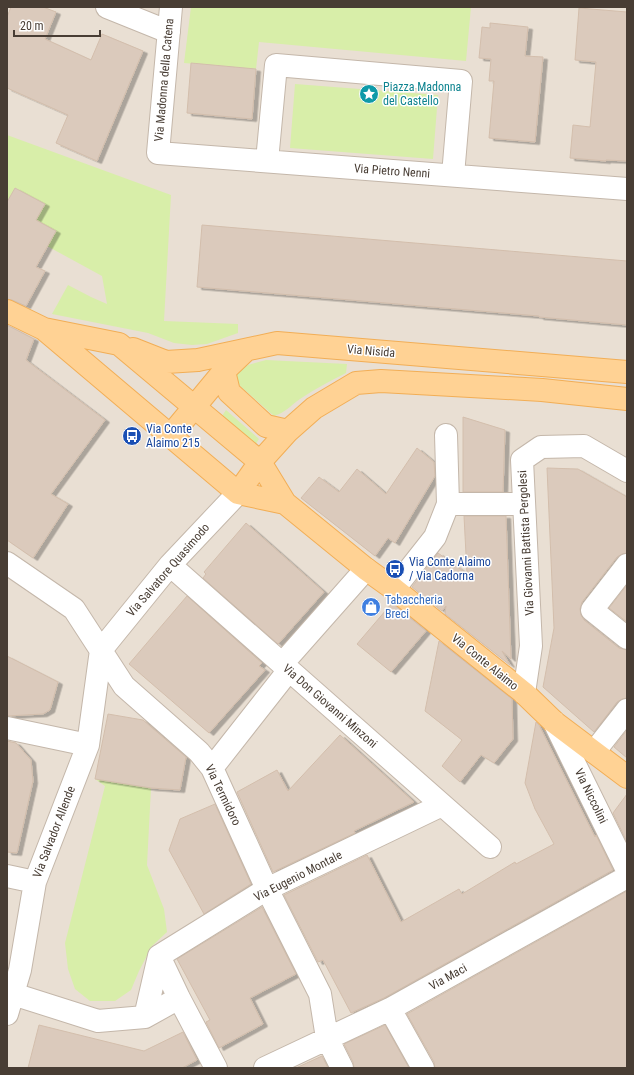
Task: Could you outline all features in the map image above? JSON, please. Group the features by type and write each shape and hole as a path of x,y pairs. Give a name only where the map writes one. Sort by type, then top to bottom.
{"main road":[{"path":"7,311 44,329 238,493 285,503"},
{"name":"Via Nisida","path":"44,329 119,344 166,362 198,360 277,343 627,372"},
{"path":"119,344 260,462 285,503"},
{"path":"171,435 224,371 247,349"},
{"path":"224,371 229,392 266,426 288,431"},
{"path":"238,493 260,462 288,431 314,408 356,383 381,381 542,390 627,399"},
{"name":"Via Conte Alaimo","path":"285,503 366,569 394,589 524,693 554,722 627,777"}],"street":[{"path":"107,7 169,32"},
{"name":"Via Madonna della Catena","path":"158,153 171,7"},
{"path":"267,161 276,65 461,81 453,175"},
{"name":"Via Pietro Nenni","path":"158,153 627,189"},
{"path":"394,589 435,537 448,504 446,435"},
{"name":"Via Giovanni Battista Pergolesi","path":"524,693 531,646 522,460 542,446 584,446 627,471"},
{"name":"Via Salvatore Quasimodo","path":"101,650 170,565 238,493"},
{"path":"448,504 523,504"},
{"name":"Via Termidoro","path":"7,563 74,609 124,686 199,752 212,768 267,889 320,994 327,1038 342,1068"},
{"name":"Via Don Giovanni Minzoni","path":"170,565 490,847"},
{"path":"627,565 592,610 627,638"},
{"path":"212,768 286,667 366,569"},
{"name":"Via Salvador Allende","path":"7,1014 13,994 14,969 35,882 88,744 101,650"},
{"path":"594,752 627,710"},
{"name":"Via Niccolini","path":"554,722 627,870"},
{"path":"7,728 88,744"},
{"name":"Via Eugenio Montale","path":"158,956 267,889 442,804"},
{"path":"7,876 35,882"},
{"name":"Via Maci","path":"265,1068 390,1009 627,877"},
{"path":"158,956 216,1068"},
{"path":"145,1017 158,956"},
{"path":"13,994 98,1021 145,1017 179,998"},
{"path":"390,1009 423,1068"}],"shaded area":[{"path":"7,7 627,7 627,1068 7,1068"}],"green space":[{"path":"191,7 471,7 466,61 259,42 256,69 184,63"},
{"path":"295,84 438,95 433,159 290,148"},
{"path":"7,135 171,195 164,321 238,324 238,333 207,344 192,345 174,343 148,333 52,314 68,285 107,304 102,276 47,246 55,231 36,220 45,204 15,188 7,202"},
{"path":"266,360 347,364 346,373 311,392 285,411 274,416 238,384 236,374 248,365"},
{"path":"226,410 259,439 255,445 222,416"},
{"path":"95,779 151,788 147,865 164,909 167,932 152,946 131,990 115,1001 90,1001 75,989 68,969 65,943 105,786"}],"building":[{"path":"11,7 43,7 56,12 45,39 91,60 102,34 143,51 97,161 56,143 68,115 7,88 7,17"},
{"path":"579,8 627,12 627,161 570,158 573,125 590,127 596,62 575,60"},
{"path":"490,23 528,27 525,56 543,57 535,142 489,138 494,81 489,81 491,59 479,58 482,27 490,28"},
{"path":"191,63 256,69 252,119 187,113"},
{"path":"15,188 45,204 36,220 56,231 36,267 45,271 26,306 7,299 7,202"},
{"path":"202,225 627,261 627,325 539,316 197,287"},
{"path":"7,325 34,339 26,360 105,420 51,494 68,504 33,558 7,540"},
{"path":"463,417 505,430 503,492 463,492"},
{"path":"417,448 434,462 435,476 395,543 388,538 375,556 301,498 319,477 339,492 357,469 386,494"},
{"path":"547,468 578,469 627,497 627,553 617,557 582,602 580,609 584,620 619,648 627,650 627,698 617,702 594,732 543,687 554,628"},
{"path":"464,516 506,516 511,659 502,651 510,665 445,614 446,606 442,611 412,587 438,553 467,574"},
{"path":"246,523 324,592 278,644 203,578 206,574 204,572"},
{"path":"627,585 627,622 609,608"},
{"path":"187,596 262,663 259,666 265,670 209,733 129,664"},
{"path":"392,603 426,631 391,672 357,644"},
{"path":"439,641 512,699 513,739 494,763 481,755 460,782 442,766 462,740 425,711"},
{"path":"7,656 58,682 50,710 43,714 7,716"},
{"path":"108,714 143,720 186,757 180,790 151,788 95,779"},
{"path":"536,722 539,725 613,870 384,998 351,1013 323,960 318,962 284,895 367,855 401,922 459,889 462,894 515,862 516,864 554,844 535,809 525,783"},
{"path":"627,730 627,758 614,747"},
{"path":"340,735 414,802 354,831 355,833 273,872 237,792 277,770 288,791"},
{"path":"7,741 16,743 31,760 33,781 17,853 7,852"},
{"path":"627,794 627,842 613,813"},
{"path":"215,804 251,884 204,914 169,850 180,819"},
{"path":"627,891 627,1068 435,1068 434,1062 407,1014"},
{"path":"262,907 296,974 250,998 263,1024 219,1048 206,1022 210,1020 177,959"},
{"path":"39,1025 144,1051 183,1032 197,1060 182,1068 28,1068"},
{"path":"385,1025 409,1068 354,1068 353,1062 344,1044"},
{"path":"322,1056 328,1068 296,1068"}],"place":[{"name":"Piazza Madonna del Castello","path":"369,94"},
{"name":"Via Conte Alaimo 215","path":"132,436"},
{"name":"Via Conte Alaimo / Via Cadorna","path":"395,569"},
{"name":"Tabaccheria Breci","path":"371,607"}]}
